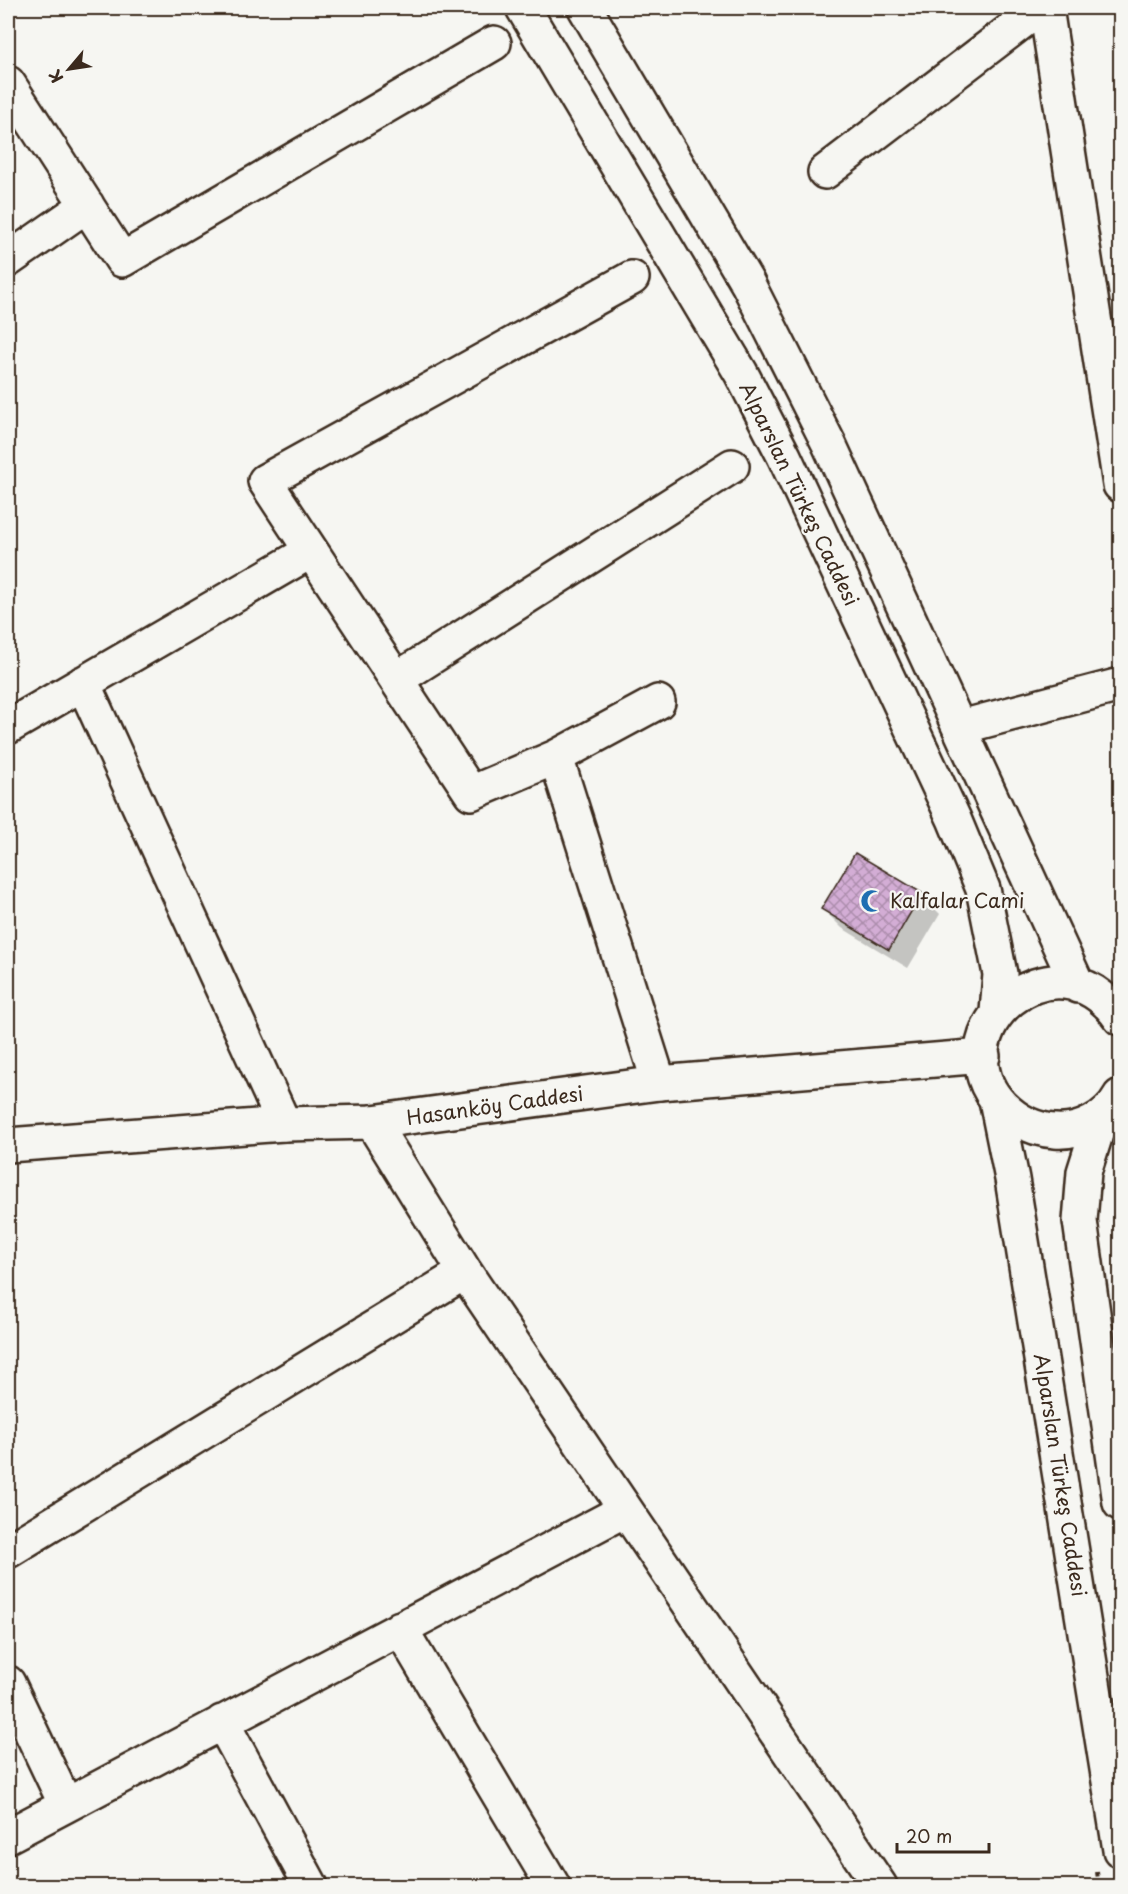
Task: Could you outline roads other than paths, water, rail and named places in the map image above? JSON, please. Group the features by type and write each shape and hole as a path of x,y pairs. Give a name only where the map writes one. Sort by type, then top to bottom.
{"street":[{"name":"Alparslan Türkeş Caddesi","path":"523,8 741,373 784,456 954,819 983,889 1000,974 997,1012"},
{"path":"585,8 748,284 829,444 961,727 1096,989 1111,1004 1120,1018"},
{"path":"825,172 1040,8"},
{"path":"1046,8 1120,485"},
{"path":"8,83 122,260 494,43"},
{"path":"8,260 87,205"},
{"path":"632,278 265,481 471,793 556,757 658,702"},
{"path":"397,679 732,466"},
{"path":"8,727 311,551"},
{"path":"83,683 284,1124"},
{"path":"961,727 1120,685"},
{"path":"556,757 659,1083"},
{"path":"983,1056 986,1033 997,1012 1015,994 1039,984 1065,982 1096,989"},
{"name":"Alparslan Türkeş Caddesi","path":"983,1056 986,1079 996,1100 1012,1179 1108,1857"},
{"name":"Hasanköy Caddesi","path":"8,1145 284,1124 372,1122 659,1083 983,1056"},
{"path":"996,1100 1013,1117 1034,1128 1057,1131 1080,1129 1111,1107"},
{"path":"1111,1107 1084,1172 1080,1221 1120,1503"},
{"path":"372,1122 465,1272 880,1887"},
{"path":"8,1551 465,1272"},
{"path":"8,1836 625,1510"},
{"path":"400,1628 553,1887"},
{"path":"8,1683 66,1805"},
{"path":"222,1722 311,1887"}],"place":[{"name":"Kalfalar Cami","path":"872,901"}]}
